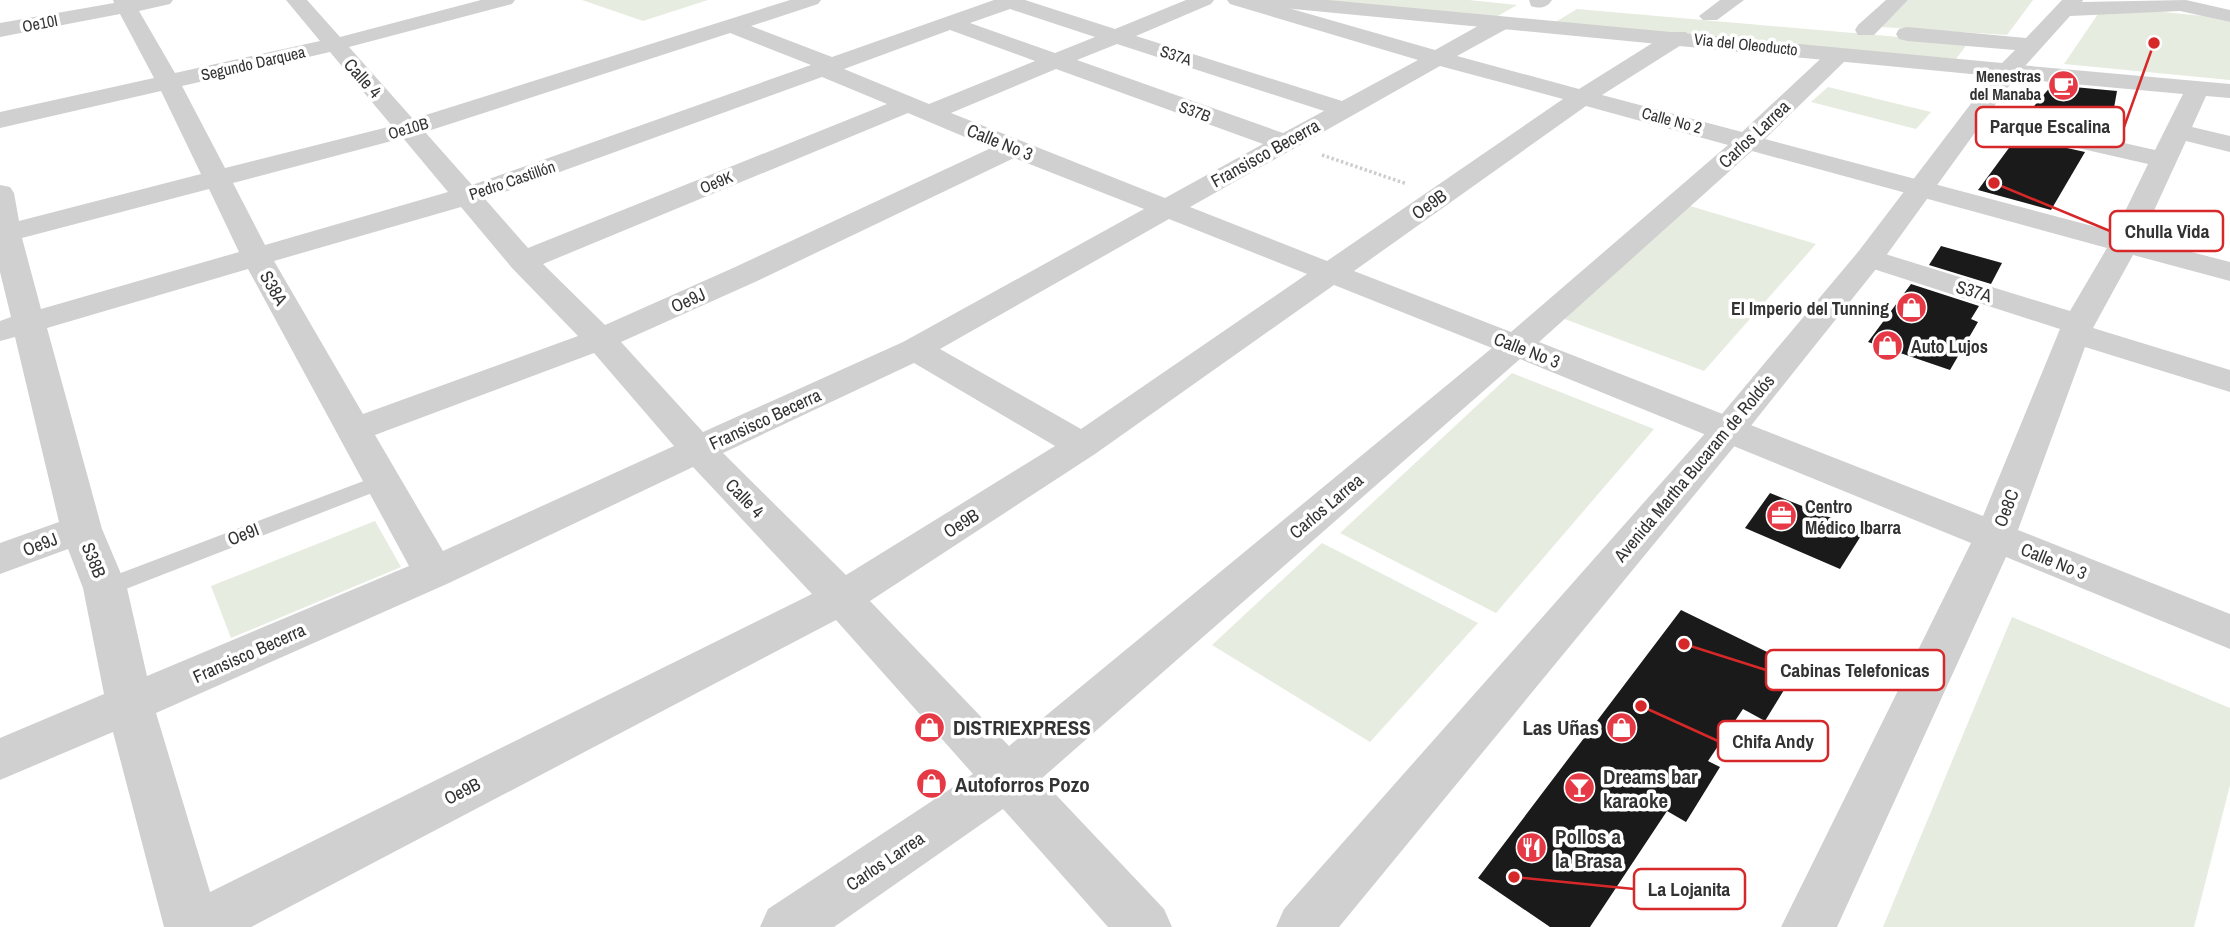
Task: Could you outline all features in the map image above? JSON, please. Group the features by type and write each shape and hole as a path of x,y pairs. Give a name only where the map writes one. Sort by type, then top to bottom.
{"street":[{"name":"Oe10I","path":"0,30 125,3 163,0"},
{"name":"Calle 4","path":"296,0 332,45 523,261 600,339 699,451 842,598 1144,927"},
{"name":"Segundo Darquea","path":"0,120 332,45 505,0"},
{"name":"Oe10B","path":"3,234 409,129 811,0"},
{"name":"Oe9K","path":"523,261 918,108 1056,62 1204,0"},
{"name":"Calle No 2","path":"1237,0 1437,58 2230,272"},
{"name":"Via del Oleoducto","path":"1262,0 1508,11 1849,37 2031,45"},
{"name":"Carlos Larrea","path":"788,927 1006,779 1515,346 1748,141 1849,37 1898,0"},
{"name":"S37A","path":"1012,1 1342,109"},
{"name":"Pedro Castillón","path":"14,327 467,196 1012,1"},
{"name":"Via del Oleoducto","path":"1508,11 1540,1 1565,4"},
{"path":"2069,5 2111,6 2174,2 2230,10"},
{"path":"2174,2 2230,16"},
{"name":"S38A","path":"125,3 170,83 257,258 434,572"},
{"name":"Avenida Martha Bucaram de Roldós","path":"1304,927 1729,429 1869,258 2008,71 2069,5"},
{"name":"Via del Oleoducto","path":"1681,26 1735,9"},
{"name":"Fransisco Becerra","path":"0,760 434,572 915,349 1437,58 1508,11"},
{"name":"S37B","path":"950,23 1285,143"},
{"name":"Calle No 3","path":"731,26 1013,148 1729,429 2230,632"},
{"name":"Oe9B","path":"194,927 842,598 1083,446 1681,26"},
{"name":"Via del Oleoducto","path":"1849,37 2008,71 2214,89"},
{"name":"Oe8C","path":"1809,927 1995,537 2076,329 2124,244 2171,146 2214,89"},
{"path":"1974,117 2171,146 2230,144"},
{"name":"Oe9J","path":"354,430 600,339 744,275 1013,148"},
{"name":"S38B","path":"0,192 14,327 81,529 105,588 130,705 194,927"},
{"name":"S37A","path":"1869,258 2230,381"},
{"path":"915,349 1083,446"},
{"name":"Oe9J","path":"0,559 81,529"}],"lane":[{"name":"Oe9I","path":"105,588 382,481"}],"path":[{"path":"1285,143 1441,195"}],"shaded area":[{"path":"582,0 708,0 643,21"},
{"path":"1305,0 1469,0 1517,5 1496,17"},
{"path":"1908,0 2033,0 2007,35 1881,27"},
{"path":"1577,9 1968,43 1956,59 1554,23"},
{"path":"2144,10 2203,16 2230,22 2230,80 2064,64 2098,14"},
{"path":"1828,87 1931,112 1916,129 1811,102"},
{"path":"1687,205 1816,244 1704,371 1562,318"},
{"path":"1512,373 1654,429 1496,613 1340,533"},
{"path":"375,521 401,567 231,638 211,586"},
{"path":"1322,543 1478,623 1370,742 1212,645"},
{"path":"2012,617 2230,708 2230,785 2194,927 1883,927"}],"building":[{"path":"2052,85 2117,91 2114,108 2096,134 2024,118"},
{"path":"2017,137 2085,152 2051,210 1978,190"},
{"path":"1941,246 2002,263 1991,284 1929,265"},
{"path":"1911,284 1979,306 1971,319 1978,322 1950,370 1868,342"},
{"path":"1770,493 1864,531 1840,569 1745,528"},
{"path":"1681,610 1798,667 1765,721 1743,709 1708,761 1720,767 1686,822 1667,811 1590,927 1550,927 1478,878"}],"place":[{"name":"Parque Escalina","path":"2154,43"},
{"name":"Menestras del Manaba","path":"2064,85"},
{"name":"Chulla Vida","path":"1994,183"},
{"name":"El Imperio del Tunning","path":"1912,308"},
{"name":"Auto Lujos","path":"1888,346"},
{"name":"Centro Médico Ibarra","path":"1782,516"},
{"name":"Cabinas Telefonicas","path":"1684,644"},
{"name":"Chifa Andy","path":"1641,706"},
{"name":"DISTRIEXPRESS","path":"930,727"},
{"name":"Las Uñas","path":"1622,727"},
{"name":"Autoforros Pozo","path":"932,784"},
{"name":"Dreams bar karaoke","path":"1580,788"},
{"name":"Pollos a la Brasa","path":"1532,848"},
{"name":"La Lojanita","path":"1514,877"}]}
